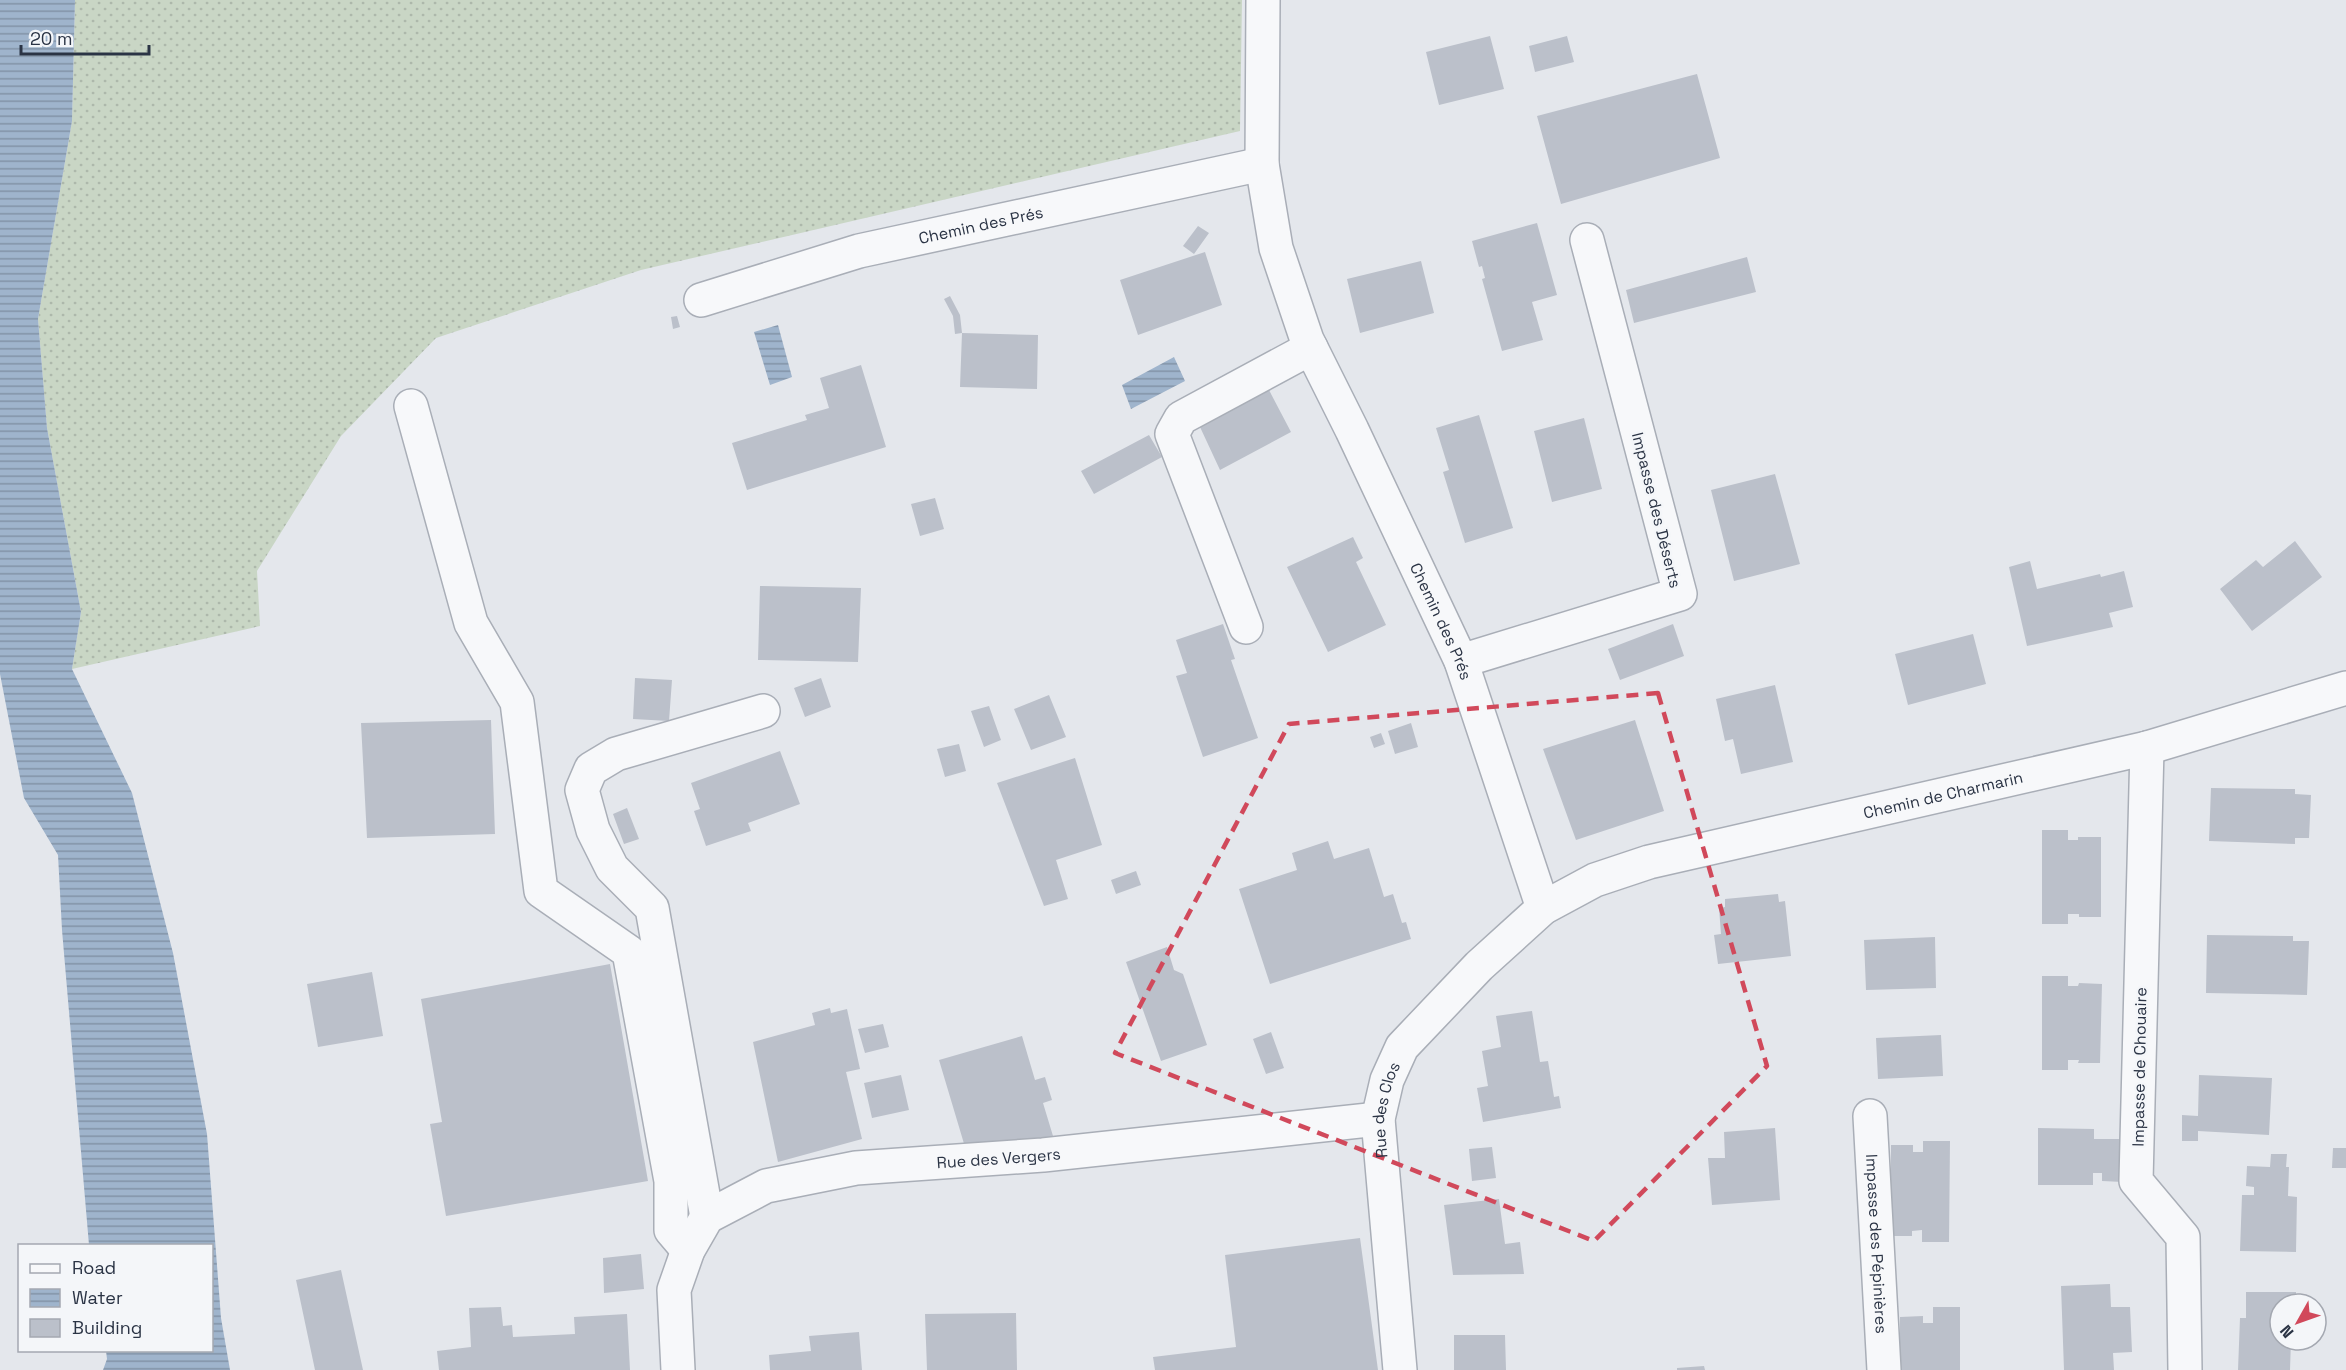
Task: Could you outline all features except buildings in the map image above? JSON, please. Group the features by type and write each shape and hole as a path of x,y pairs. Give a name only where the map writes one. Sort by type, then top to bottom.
{"street":[{"name":"Chemin des Prés","path":"1263,0 1262,164 1276,248 1311,348 1461,661 1543,908"},
{"name":"Chemin des Prés","path":"701,300 859,251 1262,164"},
{"name":"Impasse des Déserts","path":"1461,661 1680,594 1587,240"},
{"path":"1246,627 1172,434 1181,418 1311,348"},
{"path":"411,406 471,623 517,702 541,891 629,952 671,1181 671,1230 688,1250"},
{"name":"Chemin de Charmarin","path":"1543,908 1595,880 1649,862 2147,748 2346,688"},
{"path":"678,1370 674,1290 688,1250 707,1217 652,908 612,868 593,830 582,790 591,769 616,754 763,711"},
{"name":"Impasse de Chouaire","path":"2147,748 2136,1181 2183,1237 2185,1370"},
{"name":"Rue des Clos","path":"1400,1370 1378,1119 1387,1080 1402,1047 1479,966 1543,908"},
{"name":"Impasse des Pépinières","path":"1870,1116 1884,1370"},
{"name":"Rue des Vergers","path":"707,1217 766,1186 856,1168 1043,1155 1378,1119"}],"highlighted area":[{"path":"1658,693 1767,1066 1594,1241 1115,1053 1289,724"}],"green space":[{"path":"75,0 1242,0 1240,131 641,270 436,338 341,436 257,571 260,626 72,669 81,612 47,428 38,319 72,121"}],"water":[{"path":"0,0 75,0 72,121 38,319 47,428 81,612 72,669 132,793 173,953 207,1134 221,1318 230,1370 103,1370 107,1359 106,1352 213,1352 213,1244 89,1244 62,930 58,855 24,798 0,674"},
{"path":"778,325 792,377 770,385 754,332"},
{"path":"1174,357 1185,381 1131,409 1122,385"}]}
